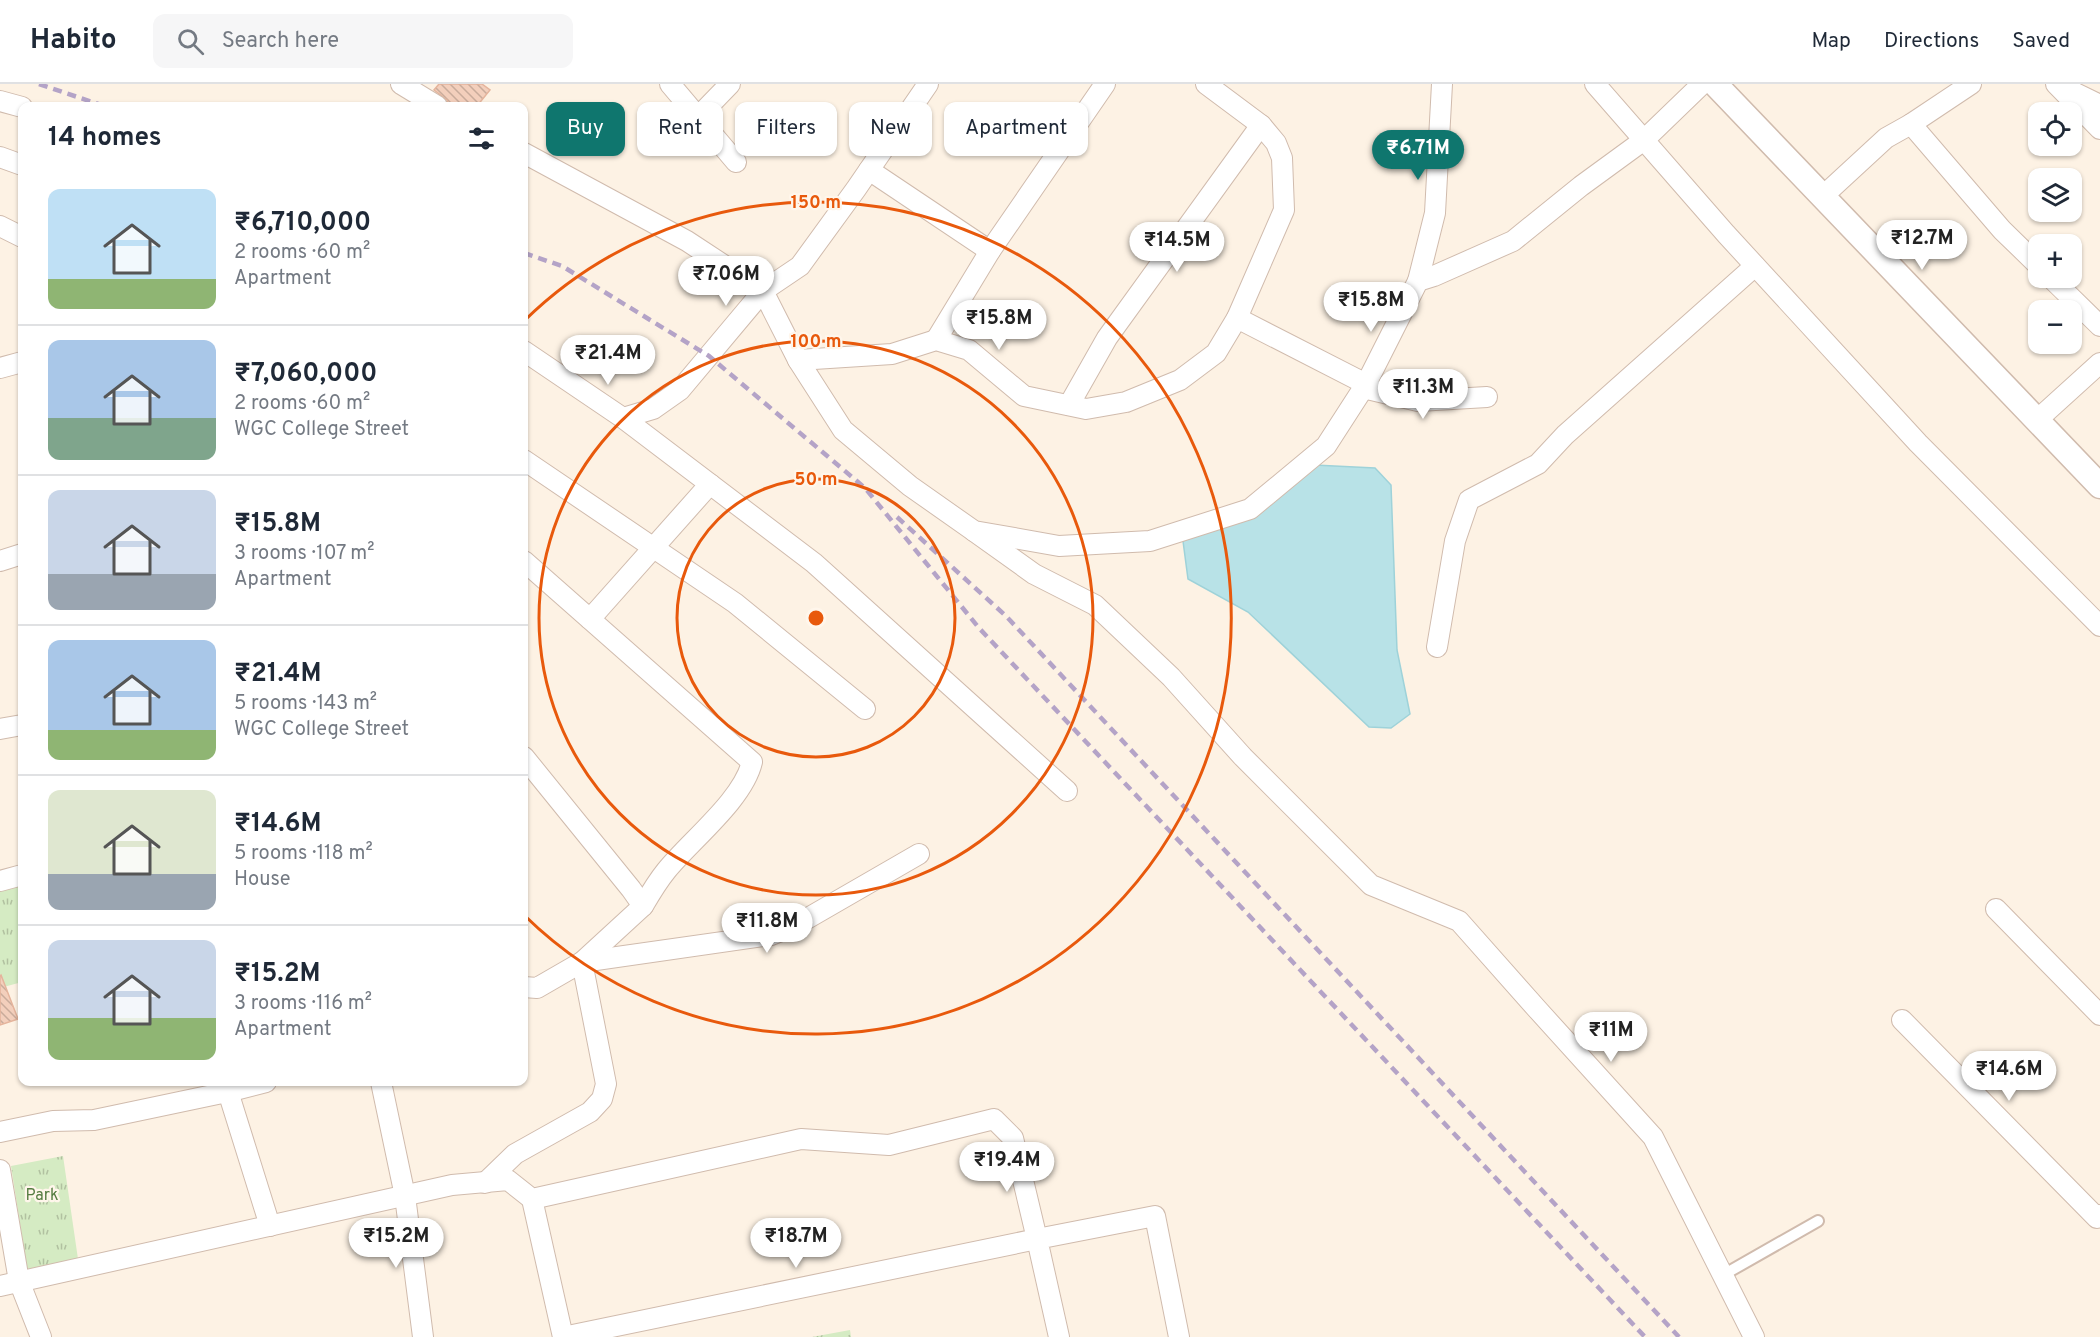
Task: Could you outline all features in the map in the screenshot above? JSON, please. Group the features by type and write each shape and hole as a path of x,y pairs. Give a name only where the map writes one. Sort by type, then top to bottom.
{"street":[{"path":"401,84 430,102"},
{"path":"670,84 685,102"},
{"path":"713,102 730,84"},
{"path":"623,418 652,409 680,390 763,291 800,266 870,170 928,84"},
{"path":"936,340 990,250 1106,84"},
{"path":"798,360 892,354 936,340 969,350 1024,396 1086,409 1126,402 1180,380 1216,353 1238,318 1284,210 1282,158 1276,143 1261,125 1206,84"},
{"path":"974,531 1059,546 1150,541 1250,509 1326,446 1364,386 1418,281 1435,213 1442,84"},
{"path":"1595,84 1755,266 1918,443 2100,626"},
{"path":"1418,281 1514,241 1581,186 1644,140 1702,84"},
{"path":"1715,84 2100,486"},
{"path":"1822,196 1886,138 1971,84"},
{"path":"2057,84 2100,105"},
{"path":"2057,84 2100,129"},
{"path":"0,101 18,106"},
{"path":"1911,124 2002,230 2028,255"},
{"path":"1069,405 1107,338 1261,125"},
{"path":"723,147 736,162"},
{"path":"528,155 687,241 763,291 798,360 843,430 910,486 1034,574 1095,605 1171,677 1243,757 1371,885 1459,921 1653,1137 1754,1337"},
{"path":"0,157 18,164"},
{"path":"870,170 990,250"},
{"path":"0,226 18,235"},
{"path":"1437,647 1455,541 1469,500 1538,464 1565,435 1755,266"},
{"path":"2061,288 2100,326"},
{"path":"1238,318 1364,386 1418,401 1487,397"},
{"path":"528,354 623,418 814,563 1067,791"},
{"path":"0,368 18,363"},
{"path":"2037,420 2100,363"},
{"path":"528,463 735,603 864,709"},
{"path":"591,619 710,484"},
{"path":"0,561 18,555"},
{"path":"528,564 752,762 750,770 731,800 666,871 643,906 582,962 537,988 528,987"},
{"path":"0,729 18,726"},
{"path":"528,762 643,906"},
{"path":"582,962 771,935 796,925 920,854"},
{"path":"0,881 18,876"},
{"path":"1996,909 2100,1016"},
{"path":"485,1183 515,1154 590,1112 602,1099 606,1084 582,962"},
{"path":"1902,1020 2097,1218 2100,1215"},
{"path":"382,1086 405,1196 423,1337"},
{"path":"0,1132 52,1121 94,1119 226,1087 270,1226"},
{"path":"532,1199 801,1139 889,1145 994,1119 1013,1138 1059,1337"},
{"path":"0,1170 20,1281 41,1337"},
{"path":"0,1286 452,1185 508,1180 532,1199 563,1337 1155,1216 1179,1337"}],"lane":[{"path":"1723,1275 1818,1221"}],"green space":[{"path":"18,879 18,983 0,988 0,881"},
{"name":"Park","path":"63,1156 78,1259 27,1269 11,1166"},
{"path":"850,1330 851,1337 812,1337"}],"water":[{"path":"1314,465 1375,468 1391,485 1397,650 1410,714 1391,728 1369,727 1248,612 1188,579 1183,541 1250,509"}],"building":[{"path":"439,84 482,84 490,90 480,102 448,102 434,90"},
{"path":"0,976 18,1019 0,1025"}],"railway":[{"path":"39,84 92,102"},
{"path":"528,254 562,266 709,356 865,488 979,628 1645,1337"},
{"path":"897,517 1006,616 1679,1337"}]}
